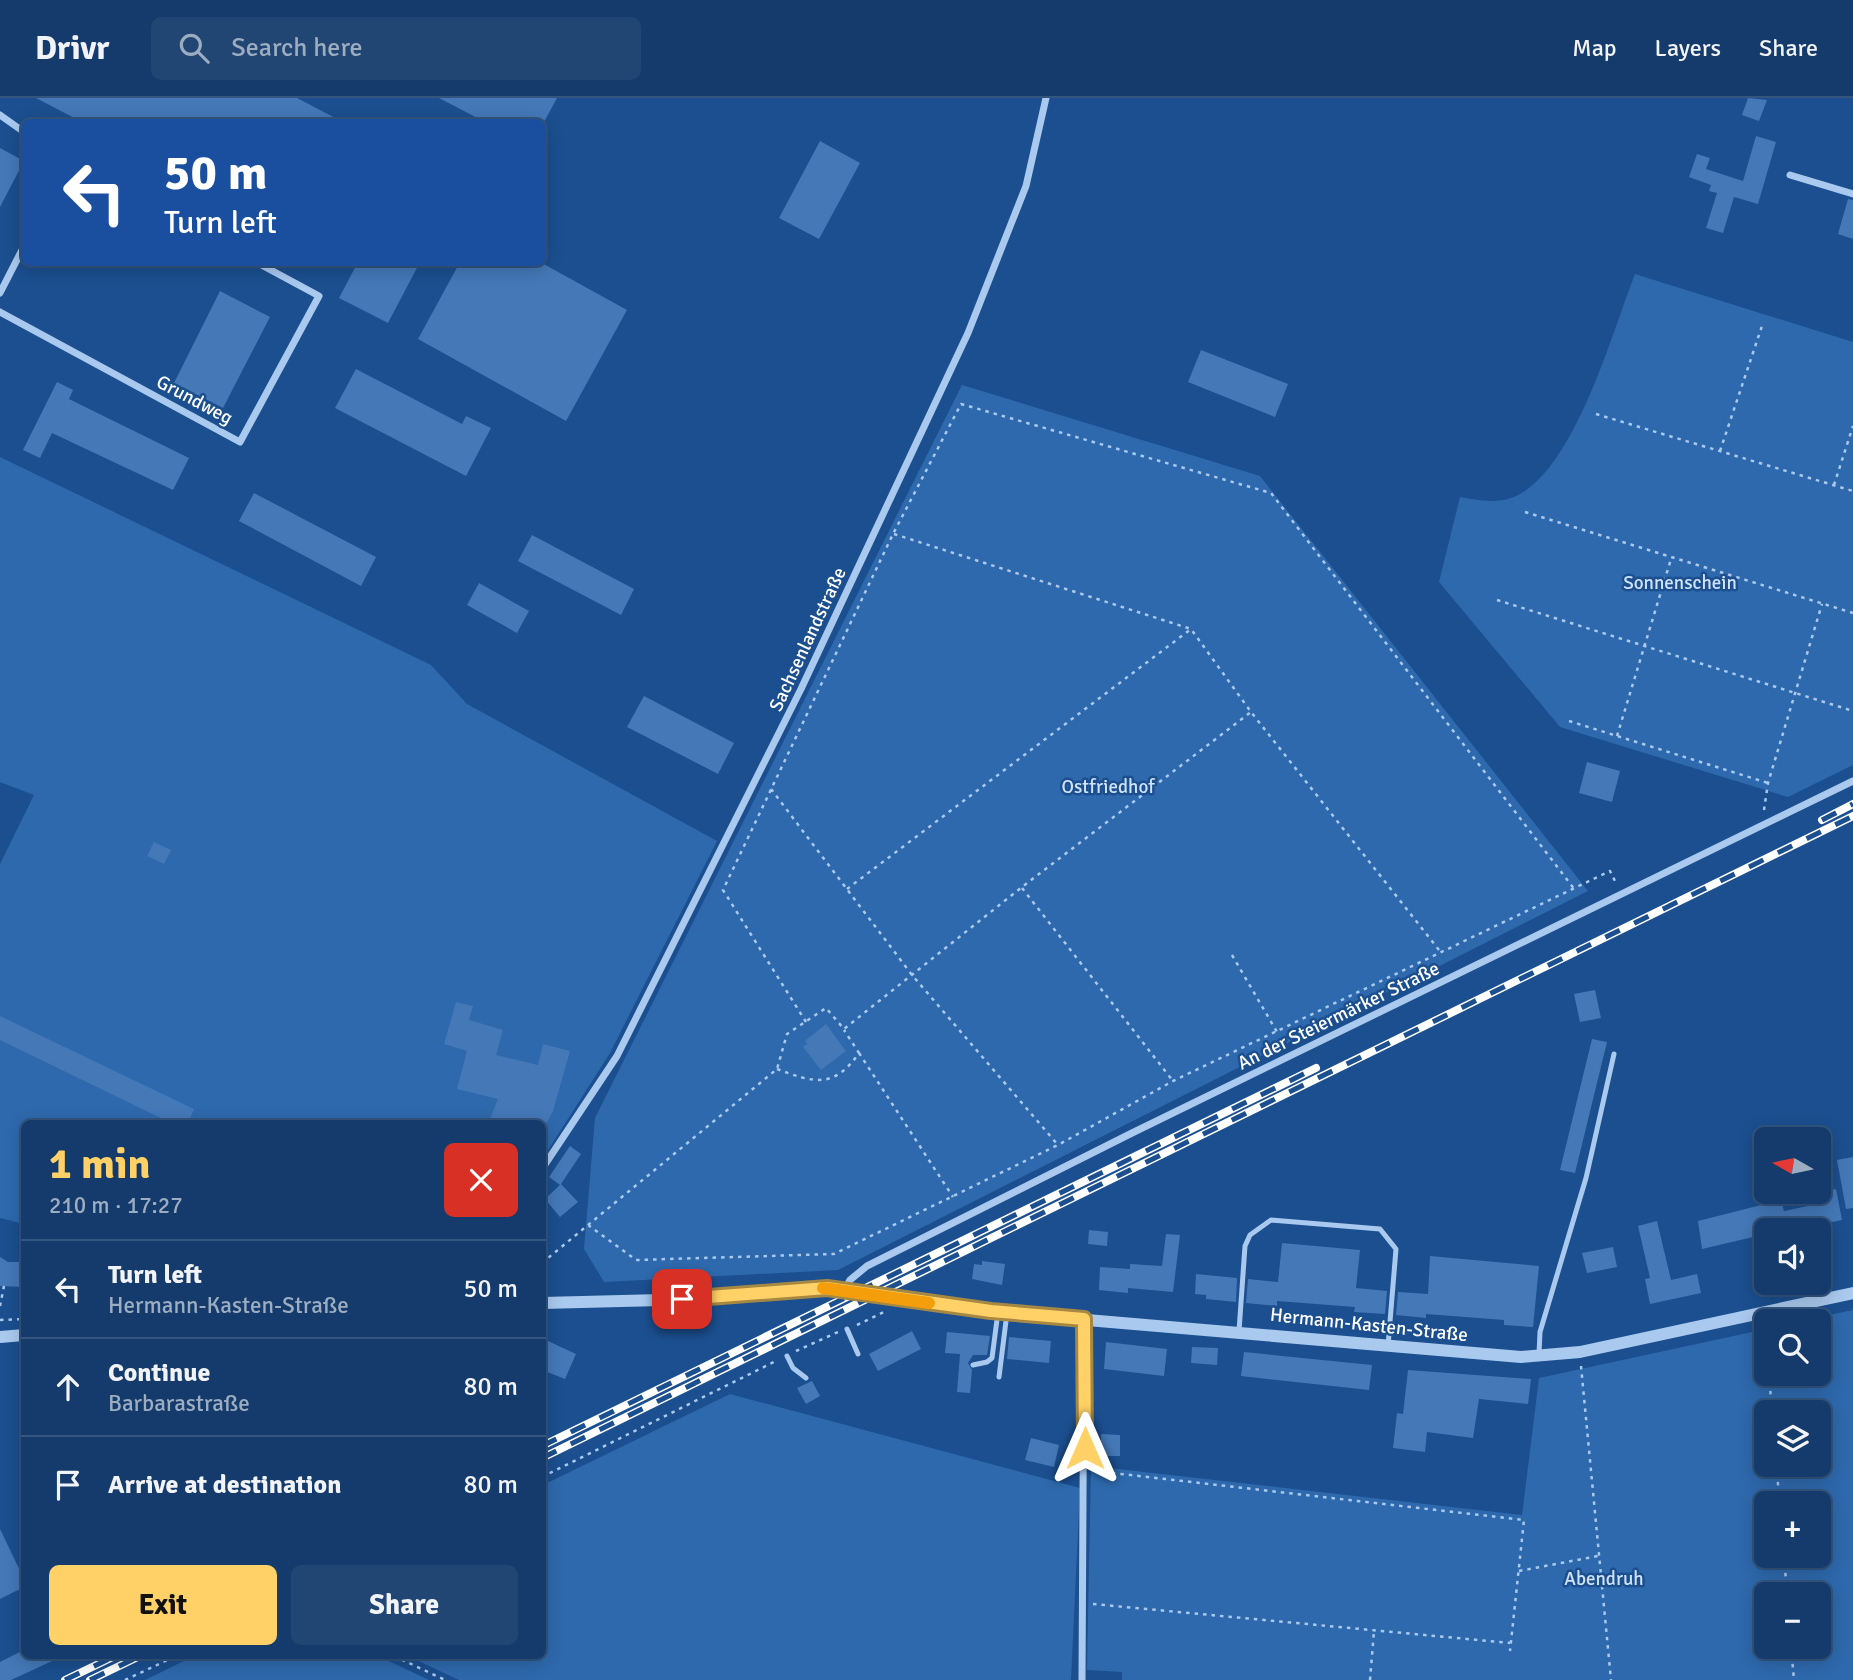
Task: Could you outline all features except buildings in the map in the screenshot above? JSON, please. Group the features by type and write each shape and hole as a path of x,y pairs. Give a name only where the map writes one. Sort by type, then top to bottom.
{"street":[{"name":"Sachsenlandstraße","path":"546,1163 617,1056 818,652 968,333 1026,186 1046,98"},
{"path":"0,115 21,130"},
{"path":"1790,175 1853,194"},
{"path":"0,293 21,252"},
{"name":"Grundweg","path":"0,312 240,442 319,296 264,266"},
{"name":"An der Steiermärker Straße","path":"845,1289 850,1280 867,1266 1180,1109 1622,896 1853,781"},
{"name":"Hermann-Kasten-Straße","path":"546,1303 701,1298 808,1289 845,1289 1003,1312 1539,1357 1580,1352 1853,1293"},
{"path":"1082,1680 1084,1319"},
{"path":"0,1337 21,1335"}],"lane":[{"path":"1539,1357 1540,1332 1586,1178 1614,1054"},
{"path":"1239,1331 1245,1246 1250,1235 1271,1220 1380,1229 1396,1249 1388,1346"},
{"path":"973,1366 988,1362 992,1358 1003,1312"},
{"path":"999,1377 1003,1312"},
{"path":"847,1329 858,1354"},
{"path":"787,1356 793,1368 806,1378"}],"path":[{"path":"1720,451 1762,326"},
{"path":"806,1022 723,890 893,534 961,404 1271,493 1575,890"},
{"path":"1596,414 1853,491"},
{"path":"1834,485 1853,426"},
{"path":"1525,512 1853,612"},
{"path":"893,534 1191,629 1251,712 1439,950"},
{"path":"1617,736 1671,557"},
{"path":"1497,600 1853,711"},
{"path":"1761,827 1768,783 1822,603"},
{"path":"848,889 1191,629"},
{"path":"844,1029 1022,887 1251,712"},
{"path":"1569,721 1768,783"},
{"path":"771,789 912,975 1058,1145"},
{"path":"588,1224 636,1260 834,1254 1058,1145 1173,1081 1439,950 1575,890 1610,871 1622,896"},
{"path":"1022,887 1173,1081"},
{"path":"1232,955 1277,1032"},
{"path":"546,1260 777,1069 786,1034 826,1008 844,1029 953,1197"},
{"path":"777,1069 811,1082 845,1073 859,1053"},
{"path":"0,1306 4,1286"},
{"path":"546,1475 787,1356 883,1312 897,1298"},
{"path":"0,1320 21,1318"},
{"path":"1581,1363 1611,1680"},
{"path":"1084,1469 1524,1520 1510,1651"},
{"path":"1519,1571 1599,1556"},
{"path":"1083,1603 1510,1643"},
{"path":"1370,1680 1374,1630"},
{"path":"125,1680 170,1659"},
{"path":"400,1659 444,1680"},
{"path":"1792,1659 1794,1680"}],"green space":[{"name":"Sonnenschein","path":"1635,274 1853,342 1853,765 1788,797 1560,727 1439,582 1460,497 1484,501 1508,499 1531,487 1552,464 1587,402"},
{"name":"Ostfriedhof","path":"962,385 1260,476 1588,891 838,1270 604,1282 584,1249 595,1118"},
{"path":"0,457 431,665 467,704 717,841 610,1053 546,1153 546,1120 21,1120 21,1223 0,1218 0,864 34,795 0,782"},
{"name":"Abendruh","path":"1853,1310 1853,1680 1122,1680 1122,1672 1087,1670 1091,1466 1522,1515 1539,1378 1754,1332 1754,1386 1831,1386 1831,1315"},
{"path":"730,1394 1080,1488 1071,1680 459,1680 414,1659 546,1659 546,1484"},
{"path":"188,1659 384,1659 429,1680 145,1680"}],"railway":[{"path":"1822,820 1853,804"},
{"path":"546,1456 1853,816"},
{"path":"546,1444 1316,1068"},
{"path":"65,1680 109,1659"},
{"path":"90,1680 134,1659"}],"slow traffic":[{"path":"823,1288 929,1303"}],"route":[{"path":"682,1299 827,1288 991,1311 1084,1319 1085,1448"}]}
